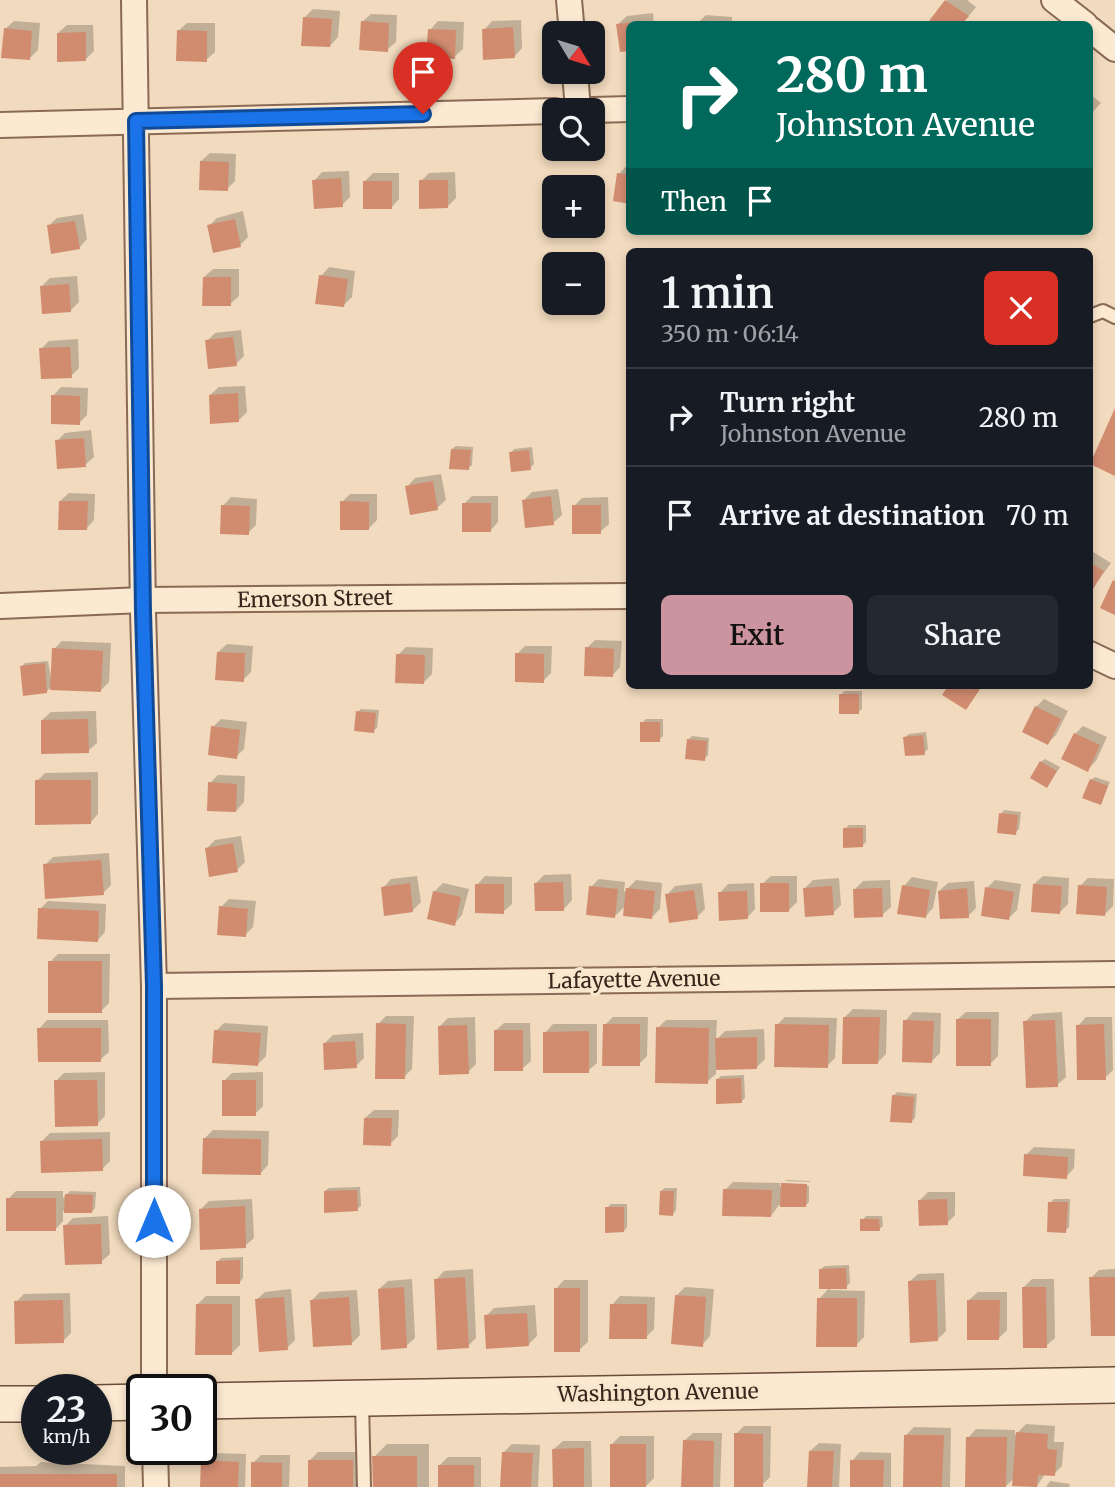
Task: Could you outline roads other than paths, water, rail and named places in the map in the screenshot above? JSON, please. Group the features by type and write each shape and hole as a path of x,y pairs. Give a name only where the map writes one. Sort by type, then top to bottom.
{"main road":[{"name":"Washington Avenue","path":"217,1401 1115,1385"},
{"path":"0,1404 21,1404"}],"street":[{"path":"134,0 143,600 154,986 154,1374"},
{"path":"569,0 571,21"},
{"path":"1054,0 1081,21"},
{"path":"1093,31 1115,49"},
{"path":"605,110 626,109"},
{"path":"0,125 542,111"},
{"name":"Emerson Street","path":"0,606 143,600 626,596"},
{"path":"1093,655 1115,666"},
{"name":"Lafayette Avenue","path":"154,986 1115,974"},
{"path":"155,1465 156,1487"}],"lane":[{"path":"1093,315 1103,311 1115,317"},
{"path":"362,1398 364,1487"}]}
